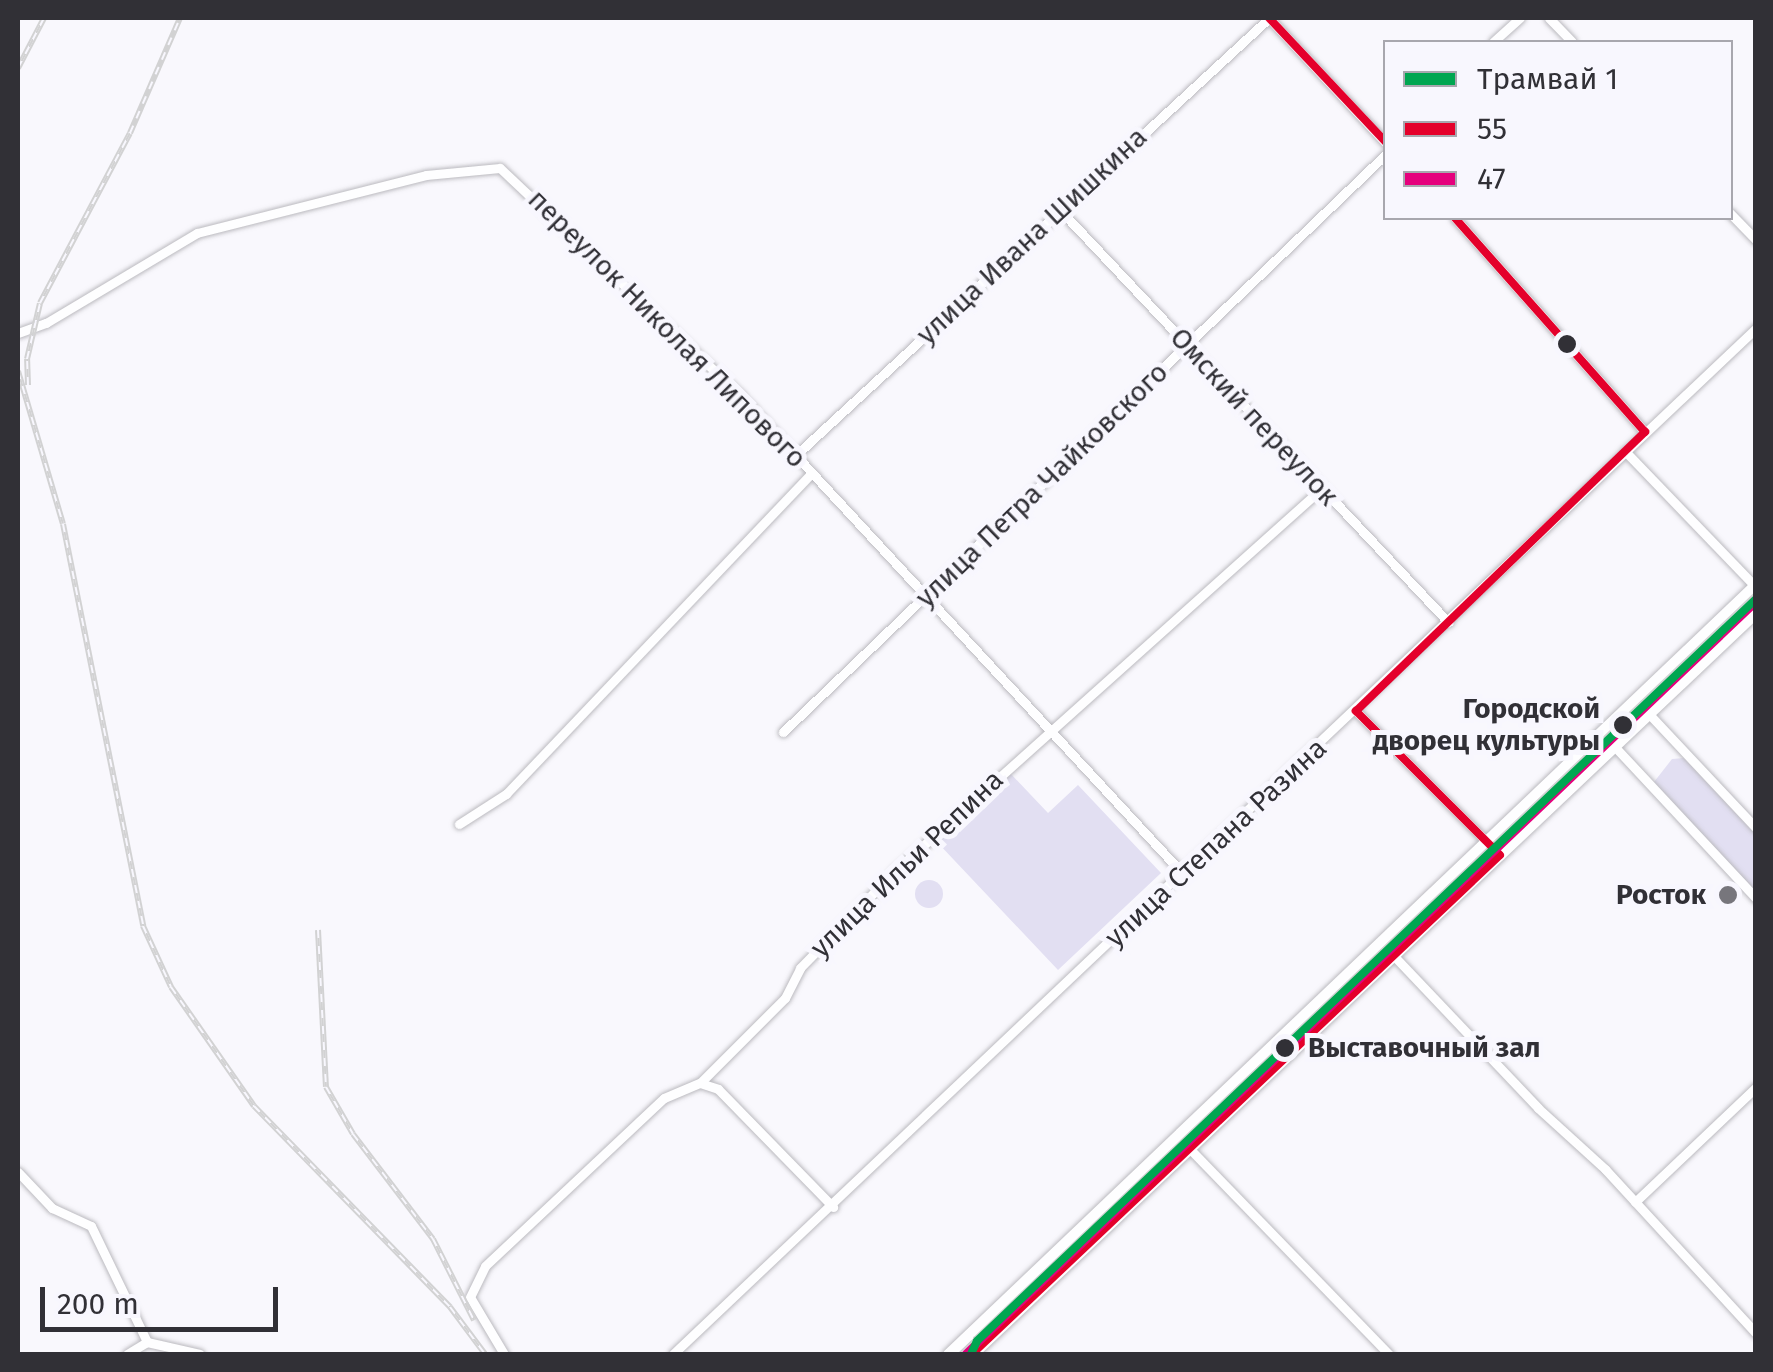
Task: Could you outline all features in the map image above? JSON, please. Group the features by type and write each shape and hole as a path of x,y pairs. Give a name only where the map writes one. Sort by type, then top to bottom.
{"main road":[{"path":"948,1354 1755,584"},
{"path":"971,1354 1756,612"},
{"path":"1380,943 1394,956"}],"street":[{"path":"1269,18 1383,139"},
{"name":"улица Ивана Шишкина","path":"796,455 1269,18"},
{"path":"1495,40 1520,18"},
{"path":"1549,18 1570,40"},
{"name":"улица Петра Чайковского","path":"783,732 1383,157"},
{"name":"переулок Николая Липового","path":"18,333 197,233 426,174 494,166 524,186 796,455 1183,874"},
{"name":"Омский переулок","path":"1060,210 1448,622"},
{"path":"1733,217 1756,240"},
{"path":"1456,220 1645,432"},
{"name":"улица Степана Разина","path":"674,1354 1756,328"},
{"path":"1626,451 1755,584"},
{"path":"459,824 506,794 812,473"},
{"name":"улица Ильи Репина","path":"504,1354 470,1292 502,1250 654,1106 700,1082 785,998 800,968 896,870 1322,488"},
{"path":"1356,711 1500,855"},
{"path":"1649,714 1756,828"},
{"path":"1615,746 1756,898"},
{"path":"1394,956 1635,1202 1756,1333"},
{"path":"700,1082 718,1089 833,1207"},
{"path":"1635,1202 1756,1087"},
{"path":"1190,1149 1389,1354"},
{"path":"18,1172 52,1208 91,1226 147,1342"},
{"path":"128,1354 147,1342 200,1354"},
{"path":"961,1344 971,1354"}],"shaded area":[{"path":"1684,758 1755,834 1755,891 1654,782 1672,759"},
{"path":"1010,773 1048,813 1078,785 1161,873 1058,970 937,842"},
{"path":"929,880 939,884 943,894 939,904 929,908 919,904 915,894 919,884"}],"tram line":[{"path":"968,1354 974,1338 1756,592"},
{"name":"1","path":"971,1354 977,1341 1756,599"}],"railway":[{"path":"18,68 44,18"},
{"path":"28,385 27,359 40,303 130,133 180,18"},
{"path":"18,371 63,524 143,926 171,987 254,1106 450,1307 485,1354"},
{"path":"318,930 326,1087 353,1134 433,1239 474,1320"}],"transit line":[{"name":"55","path":"1269,18 1383,139"},
{"name":"55","path":"972,1354 1500,855 1356,711 1645,432 1457,220"},
{"name":"47","path":"966,1354 1756,602"}],"place":[{"name":"Городской дворец культуры","path":"1623,725"},
{"name":"Росток","path":"1728,895"},
{"name":"Выставочный зал","path":"1285,1048"}]}
